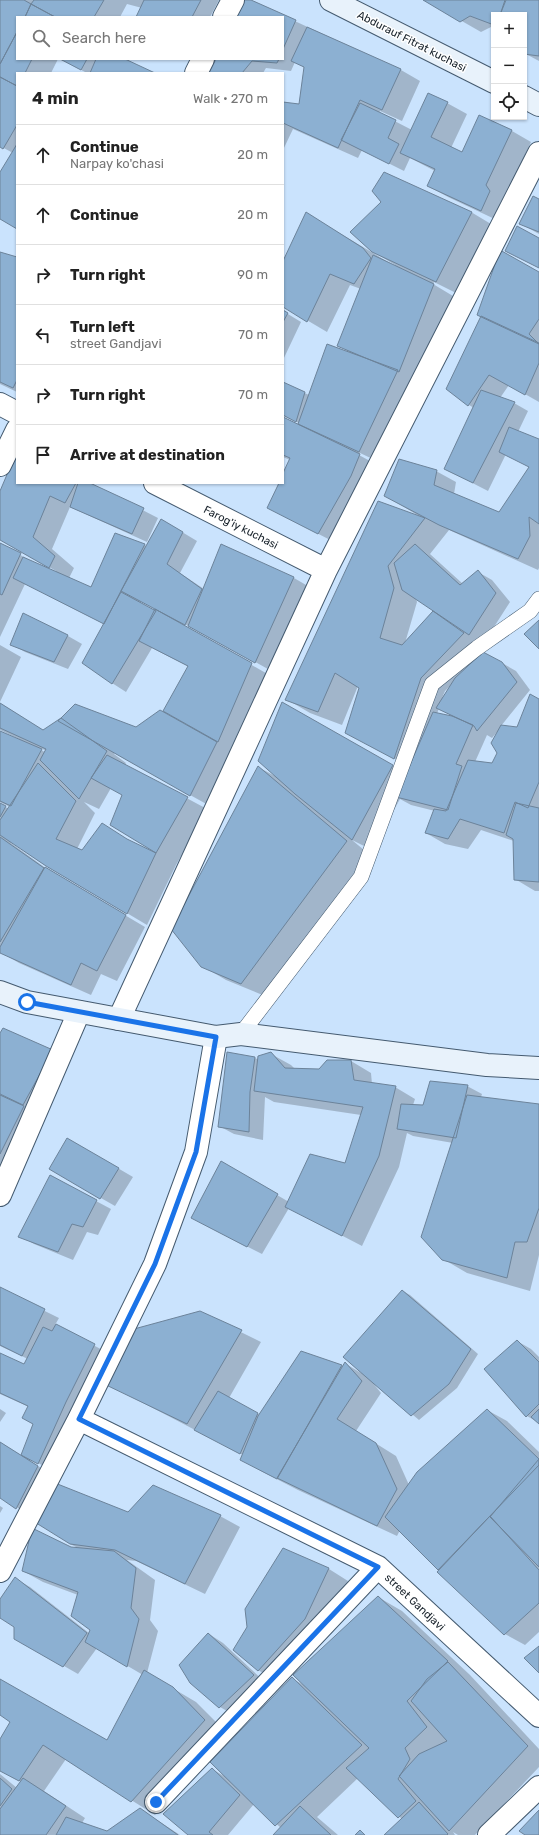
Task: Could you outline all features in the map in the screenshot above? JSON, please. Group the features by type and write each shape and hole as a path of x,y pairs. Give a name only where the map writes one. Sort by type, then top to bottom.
{"street":[{"path":"225,16 233,0"},
{"name":"Abdurauf Fitrat kuchasi","path":"331,0 491,80"},
{"path":"196,72 202,60"},
{"path":"527,98 539,104"},
{"path":"119,1019 326,570 539,153"},
{"path":"0,404 16,412"},
{"path":"0,465 16,432"},
{"name":"Farog'iy kuchasi","path":"157,484 326,570"},
{"path":"0,992 27,1002 216,1037 241,1034 487,1065 539,1068"},
{"path":"0,1195 79,1012"},
{"path":"0,1571 79,1419 155,1264 196,1152 216,1037"},
{"name":"street Gandjavi","path":"79,1419 378,1567 539,1716"},
{"path":"156,1802 378,1567"},
{"path":"489,1835 539,1788"}],"lane":[{"path":"241,1034 361,877 432,684 477,648 530,611 539,598"}],"building":[{"path":"0,0 24,0 31,4 25,16 16,16 16,34 0,64"},
{"path":"34,0 104,0 95,16 53,16 31,4"},
{"path":"144,0 201,0 193,16 136,16"},
{"path":"242,0 251,0 296,20 284,47 284,16 234,16"},
{"path":"423,0 505,0 501,12 491,12 491,24 470,16 460,22"},
{"path":"506,0 539,0 539,56 527,54 527,12 501,12"},
{"path":"31,4 53,16 25,16"},
{"path":"307,27 401,69 382,110 360,100 338,148 284,123 284,102 299,104 304,67 291,61"},
{"path":"16,34 16,60 32,60 26,72 16,72 16,85 0,77 0,64"},
{"path":"62,60 86,60 81,70"},
{"path":"96,60 127,60 153,72 90,72"},
{"path":"216,60 278,60 277,63 252,61 243,72 210,72"},
{"path":"0,77 16,85 16,127 3,149 0,147"},
{"path":"428,93 448,102 431,137 462,152 479,115 512,130 486,185 490,191 481,211 427,186 435,169 400,153"},
{"path":"360,103 396,120 388,138 399,144 389,164 341,140"},
{"path":"16,146 16,228 0,219 0,172"},
{"path":"384,172 472,212 436,282 372,252 350,232 381,202 372,191"},
{"path":"533,196 539,199 539,232 519,224"},
{"path":"306,212 363,248 371,258 354,284 330,274 307,322 284,308 284,259"},
{"path":"517,226 539,238 539,268 505,251"},
{"path":"500,250 539,272 539,319 529,334 539,344 477,315"},
{"path":"0,252 16,257 16,382 13,388 0,382"},
{"path":"373,255 434,284 399,372 337,346"},
{"path":"284,311 288,313 284,320"},
{"path":"481,316 539,343 539,363 525,395 489,375 468,406 446,389"},
{"path":"327,344 398,370 359,452 298,424"},
{"path":"284,382 305,392 296,422 284,416"},
{"path":"481,390 515,402 473,483 444,469"},
{"path":"284,417 360,454 351,476 318,534 267,508 279,484 284,484 284,471 290,458 284,455"},
{"path":"509,427 539,439 539,524 529,517 530,536 518,559 439,525 384,496 399,459 437,470 434,485 499,512 529,467 499,452"},
{"path":"16,453 16,484 75,484 65,503 50,496 33,537 55,556 49,568 0,540 0,491"},
{"path":"78,484 92,484 144,508 132,534 70,507"},
{"path":"378,501 425,518 388,566 394,588 380,638 402,645 433,611 464,633 421,678 394,759 345,733 359,688 335,673 318,712 285,700"},
{"path":"161,519 183,532 167,564 202,589 185,625 121,591"},
{"path":"115,533 145,544 104,624 13,578 23,557 91,587"},
{"path":"0,543 21,553 2,595 0,594"},
{"path":"221,544 294,577 255,663 188,626"},
{"path":"415,544 460,585 478,570 496,593 469,635 402,590 394,563"},
{"path":"121,592 156,611 112,684 82,663"},
{"path":"155,609 252,663 218,742 163,711 188,666 139,641"},
{"path":"23,613 68,635 54,662 10,645"},
{"path":"539,620 539,649 524,634"},
{"path":"483,652 502,662 517,682 477,731 474,726 436,708 455,678"},
{"path":"530,694 539,699 539,782 528,808 515,802 504,833 460,819 448,839 425,833 434,809 446,811 468,760 492,763 497,753 491,743 501,725 517,727"},
{"path":"282,702 393,765 352,840 295,794 258,761"},
{"path":"0,703 43,730 61,718 107,751 79,799 40,760 46,749 0,728"},
{"path":"75,704 136,727 160,710 217,742 190,796 58,721"},
{"path":"433,712 452,716 473,725 456,764 462,766 448,810 396,797"},
{"path":"0,731 42,749 11,806 0,801"},
{"path":"107,755 188,797 156,853 110,825 122,795 91,778"},
{"path":"38,763 76,801 56,839 82,850 102,823 127,839 156,853 127,914 46,866 0,835 0,820"},
{"path":"258,766 347,841 241,984 201,967 171,929"},
{"path":"0,803 6,806 0,817"},
{"path":"516,803 539,808 539,882 514,880 513,839 506,835"},
{"path":"0,837 44,868 0,942"},
{"path":"45,867 126,915 97,971 81,963 71,985 0,953 0,947"},
{"path":"3,1028 53,1050 23,1105 0,1094 0,1033"},
{"path":"227,1052 255,1057 250,1092 249,1132 218,1127"},
{"path":"271,1052 285,1068 319,1069 327,1060 351,1060 354,1080 396,1086 379,1156 342,1236 285,1207 310,1154 345,1163 363,1107 254,1091 258,1056"},
{"path":"430,1081 468,1085 456,1138 397,1129 401,1104 423,1105"},
{"path":"0,1095 24,1106 0,1154"},
{"path":"467,1095 539,1104 539,1208 527,1242 515,1242 507,1278 442,1260 421,1237"},
{"path":"67,1138 119,1168 100,1199 49,1169"},
{"path":"221,1161 278,1194 247,1247 191,1218"},
{"path":"50,1175 97,1200 83,1227 72,1224 58,1252 18,1237"},
{"path":"0,1287 45,1309 22,1356 0,1345"},
{"path":"402,1290 471,1349 449,1384 411,1416 343,1357"},
{"path":"200,1311 242,1330 187,1424 102,1383 134,1329"},
{"path":"56,1324 95,1344 66,1402 38,1464 21,1455 33,1424 22,1418 28,1406 0,1393 0,1353 24,1364 43,1327 52,1331"},
{"path":"517,1340 539,1362 539,1404 526,1417 484,1369"},
{"path":"301,1351 342,1365 277,1479 240,1460 258,1416"},
{"path":"345,1362 362,1381 337,1419 376,1443 397,1489 377,1526 277,1478"},
{"path":"218,1391 258,1413 240,1454 194,1430"},
{"path":"487,1409 539,1459 539,1465 438,1570 385,1517 417,1472"},
{"path":"539,1409 539,1424 531,1417"},
{"path":"0,1442 38,1466 16,1509 0,1498"},
{"path":"539,1459 539,1567 490,1517"},
{"path":"55,1483 128,1512 153,1485 221,1515 185,1584 115,1550 70,1544 33,1521"},
{"path":"490,1516 539,1570 539,1603 504,1635 437,1572"},
{"path":"32,1528 71,1547 114,1551 136,1568 131,1608 139,1619 127,1667 85,1642 90,1630 71,1616 78,1592 22,1571"},
{"path":"283,1548 329,1568 305,1619 258,1671 233,1650 247,1627 245,1609"},
{"path":"15,1577 87,1633 63,1667 14,1639 14,1627 0,1618 0,1599"},
{"path":"378,1596 448,1661 407,1701 427,1727 405,1748 410,1759 398,1779 416,1801 398,1818 346,1768 369,1748 293,1675"},
{"path":"208,1633 254,1675 219,1708 190,1683 179,1665"},
{"path":"539,1646 539,1673 524,1658"},
{"path":"448,1662 528,1746 449,1831 399,1776 419,1754 447,1741 411,1701 427,1679"},
{"path":"144,1670 173,1687 205,1720 131,1802 43,1745 19,1781 0,1771 0,1739 10,1722 0,1715 0,1679 107,1740"},
{"path":"292,1677 362,1745 275,1826 210,1762"},
{"path":"212,1768 240,1795 209,1832 213,1835 188,1835 163,1814"},
{"path":"0,1778 12,1789 0,1806"},
{"path":"23,1778 66,1806 46,1835 0,1835 0,1809"},
{"path":"419,1802 448,1834 447,1835 384,1835"},
{"path":"300,1806 331,1835 273,1835"},
{"path":"140,1808 178,1835 56,1835 66,1817 107,1831"},
{"path":"539,1810 539,1835 525,1835 519,1831"},
{"path":"360,1830 365,1835 355,1835"}],"route":[{"path":"27,1002 216,1037 196,1152 155,1264 79,1419 378,1567 156,1802"}]}
